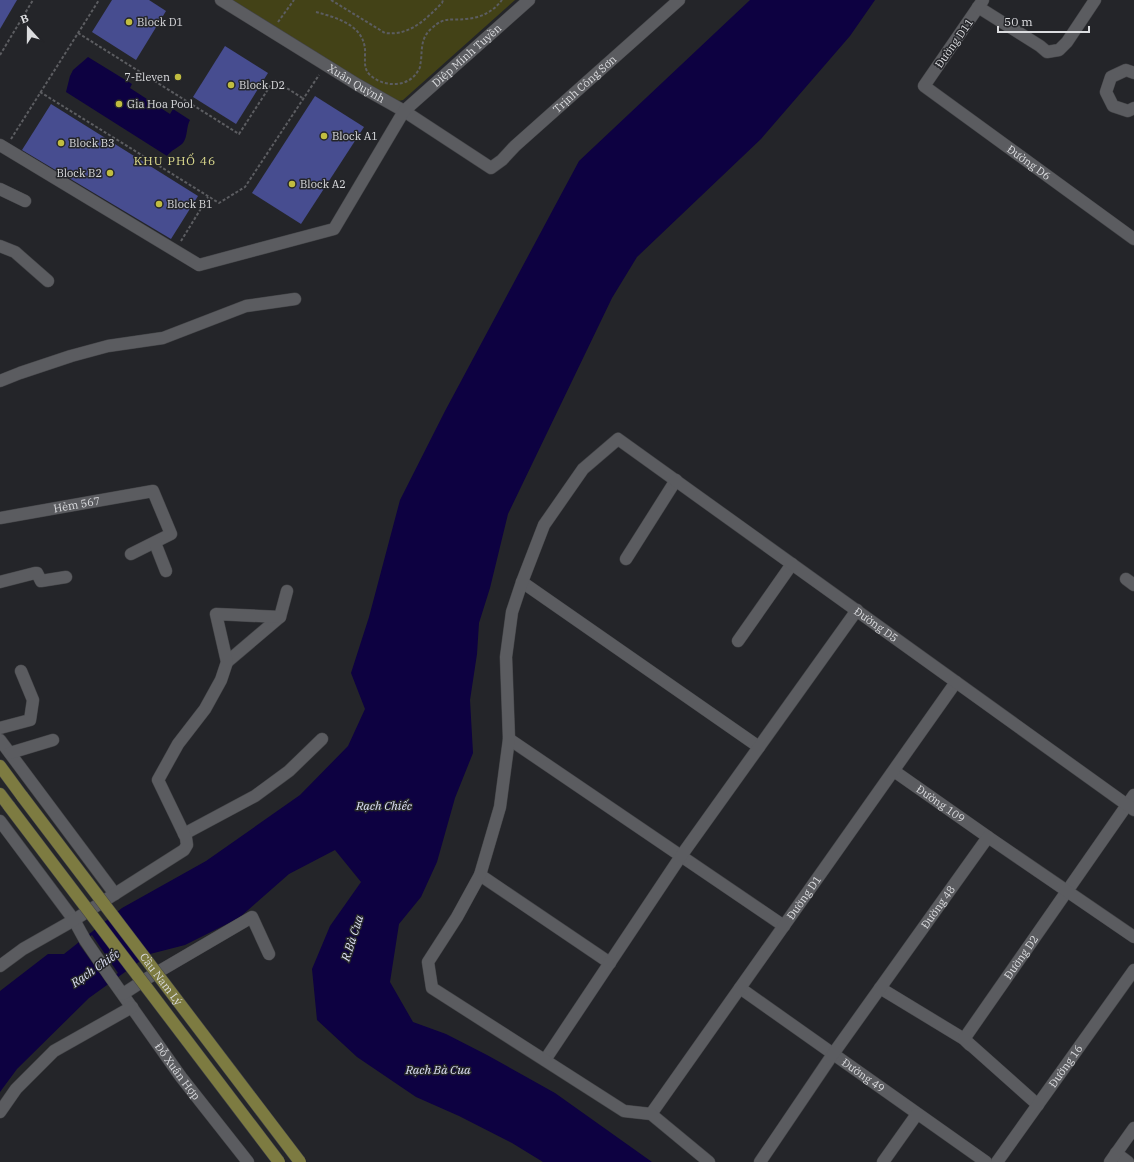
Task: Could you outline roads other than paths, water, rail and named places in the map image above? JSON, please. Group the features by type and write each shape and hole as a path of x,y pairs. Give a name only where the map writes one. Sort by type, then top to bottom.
{"main road":[{"name":"Cầu Nam Lý","path":"0,766 300,1162"},
{"name":"Cầu Nam Lý","path":"0,794 279,1162"}],"street":[{"name":"Xuân Quỳnh","path":"220,0 358,85 404,111 491,168"},
{"name":"Diệp Minh Tuyền","path":"3,147 199,265 334,229 404,111 529,0"},
{"name":"Trịnh Công Sơn","path":"491,168 502,160 515,146 679,0"},
{"path":"981,4 1047,52 1059,50 1067,42 1095,0"},
{"name":"Đường D11","path":"924,86 981,4"},
{"path":"1134,73 1126,70 1111,77 1106,92 1112,106 1128,112 1134,108"},
{"name":"Đường D6","path":"924,86 1134,238"},
{"path":"0,189 25,201"},
{"path":"0,246 15,252 48,281"},
{"path":"0,381 71,356 108,346 163,338 246,306 295,299"},
{"name":"Đường D5","path":"522,582 544,525 583,470 618,439 1130,807"},
{"path":"626,559 676,480"},
{"name":"Hẻm 567","path":"0,518 153,492 171,534 155,543"},
{"path":"131,554 155,543 166,571"},
{"path":"738,642 792,564"},
{"path":"0,582 35,573 37,573 41,581 66,577"},
{"path":"709,1162 652,1114 624,1111 432,988 428,962 457,917 480,875 500,807 509,740 506,657 512,612 522,582 759,747"},
{"path":"0,966 23,949 74,920 184,850 187,845 186,838 158,780 178,744 205,709 221,680 227,662 280,617 287,591"},
{"path":"546,1060 680,856 857,610"},
{"path":"227,662 216,614 280,617"},
{"path":"0,728 30,720 33,700 21,671"},
{"name":"Đường D1","path":"652,1114 956,682"},
{"path":"184,834 256,796 289,771 322,739"},
{"path":"0,740 115,894"},
{"path":"10,753 53,740"},
{"path":"509,740 784,926"},
{"name":"Đường 109","path":"894,770 988,837"},
{"name":"Đường D2","path":"964,1039 1067,890 1130,807 1134,795"},
{"path":"0,821 74,920"},
{"path":"988,837 1134,937"},
{"name":"Đường 48","path":"760,1162 833,1054 988,837"},
{"path":"480,875 610,963"},
{"path":"123,994 252,917 269,954"},
{"name":"Đỗ Xuân Hợp","path":"74,920 85,940 181,1077 248,1162"},
{"name":"Đường 16","path":"997,1162 1134,970"},
{"name":"Đường 49","path":"740,988 986,1162"},
{"path":"880,988 964,1039 1038,1104"},
{"path":"0,1112 16,1088 54,1051 132,1007"},
{"path":"883,1162 917,1114"},
{"path":"1128,1162 1113,1158 1134,1128"}],"water":[{"name":"Rạch Chiếc","path":"750,0 875,0 850,36 761,139 637,257 612,298 508,514 490,588 479,623 477,654 470,700 473,753 455,798 437,862 421,897 399,924 390,982 413,1022 446,1034 555,1093 652,1162 543,1162 512,1143 459,1116 416,1097 357,1057 317,1020 312,969 330,926 361,882 335,850 289,874 239,918 185,945 150,954 89,998 17,1069 0,1092 0,991 48,954 64,954 122,908 206,861 300,795 348,746 365,709 351,673 369,617 400,500 445,411 579,161"},
{"name":"Gia Hoa Pool","path":"88,57 132,84 130,88 170,114 173,109 190,120 183,143 170,152 167,156 66,92 73,70"}],"place":[{"name":"Block D1","path":"129,22"},
{"name":"7-Eleven","path":"178,77"},
{"name":"Block D2","path":"231,85"},
{"name":"Gia Hoa Pool","path":"119,104"},
{"name":"Block A1","path":"324,136"},
{"name":"Block B3","path":"61,143"},
{"name":"Block B2","path":"110,173"},
{"name":"Block A2","path":"292,184"},
{"name":"Block B1","path":"159,204"}],"district":[{"name":"KHU PHỐ 46","path":"175,160"}],"water label":[{"name":"R.Bà Cua","path":"352,938"},
{"name":"Rạch Bà Cua","path":"438,1069"}]}
